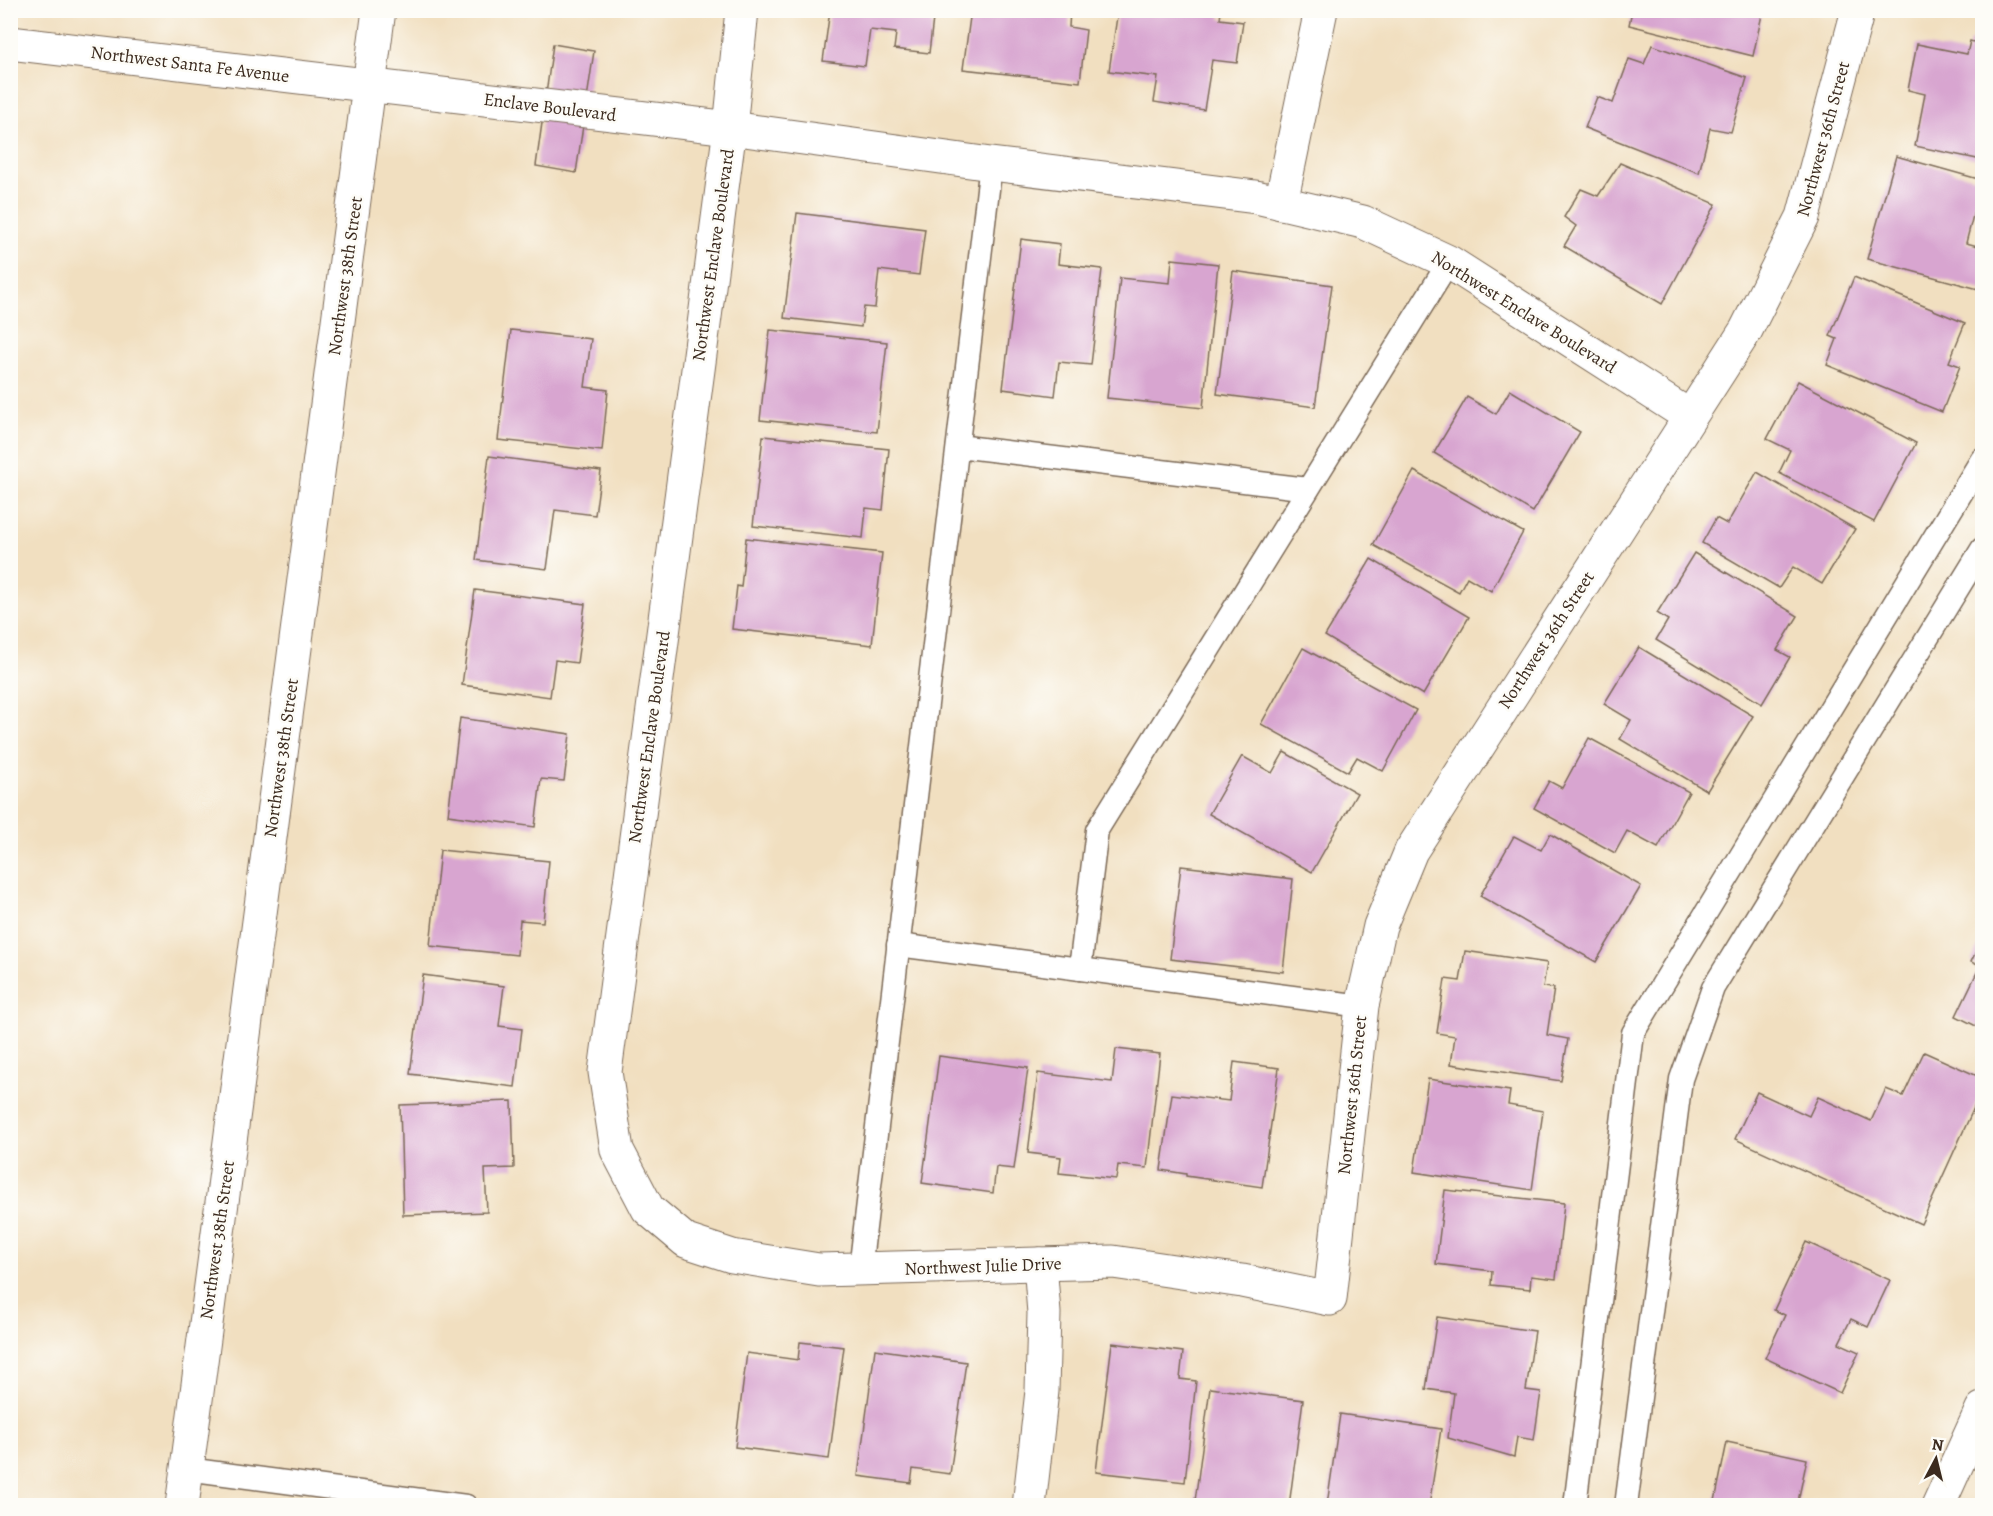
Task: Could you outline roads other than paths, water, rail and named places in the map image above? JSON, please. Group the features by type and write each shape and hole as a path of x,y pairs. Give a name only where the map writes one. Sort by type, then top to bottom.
{"street":[{"name":"Northwest 38th Street","path":"182,1506 379,10"},
{"path":"730,128 742,10"},
{"path":"1281,203 1321,10"},
{"name":"Northwest 36th Street","path":"1330,1299 1362,1006 1380,926 1411,851 1746,330 1803,217 1858,10"},
{"name":"Northwest Santa Fe Avenue","path":"10,43 370,86"},
{"name":"Enclave Boulevard","path":"370,86 730,128"},
{"name":"Northwest Enclave Boulevard","path":"648,1209 617,1150 605,1072 730,128 1256,198 1363,222 1449,262 1689,416"},
{"name":"Northwest Julie Drive","path":"648,1209 686,1241 732,1256 819,1270 1113,1262 1242,1281 1330,1299"},
{"path":"1029,1506 1042,1391 1044,1313 1040,1264"},
{"path":"1938,1506 1983,1409"}],"lane":[{"path":"860,1270 991,164"},
{"path":"1080,969 1096,830 1449,262"},
{"path":"958,446 1308,489"},
{"path":"1575,1506 1633,1033 1983,459"},
{"path":"1626,1506 1681,1079 1713,988 1983,549"},
{"path":"898,945 1362,1006"},
{"path":"187,1469 466,1506"}]}
